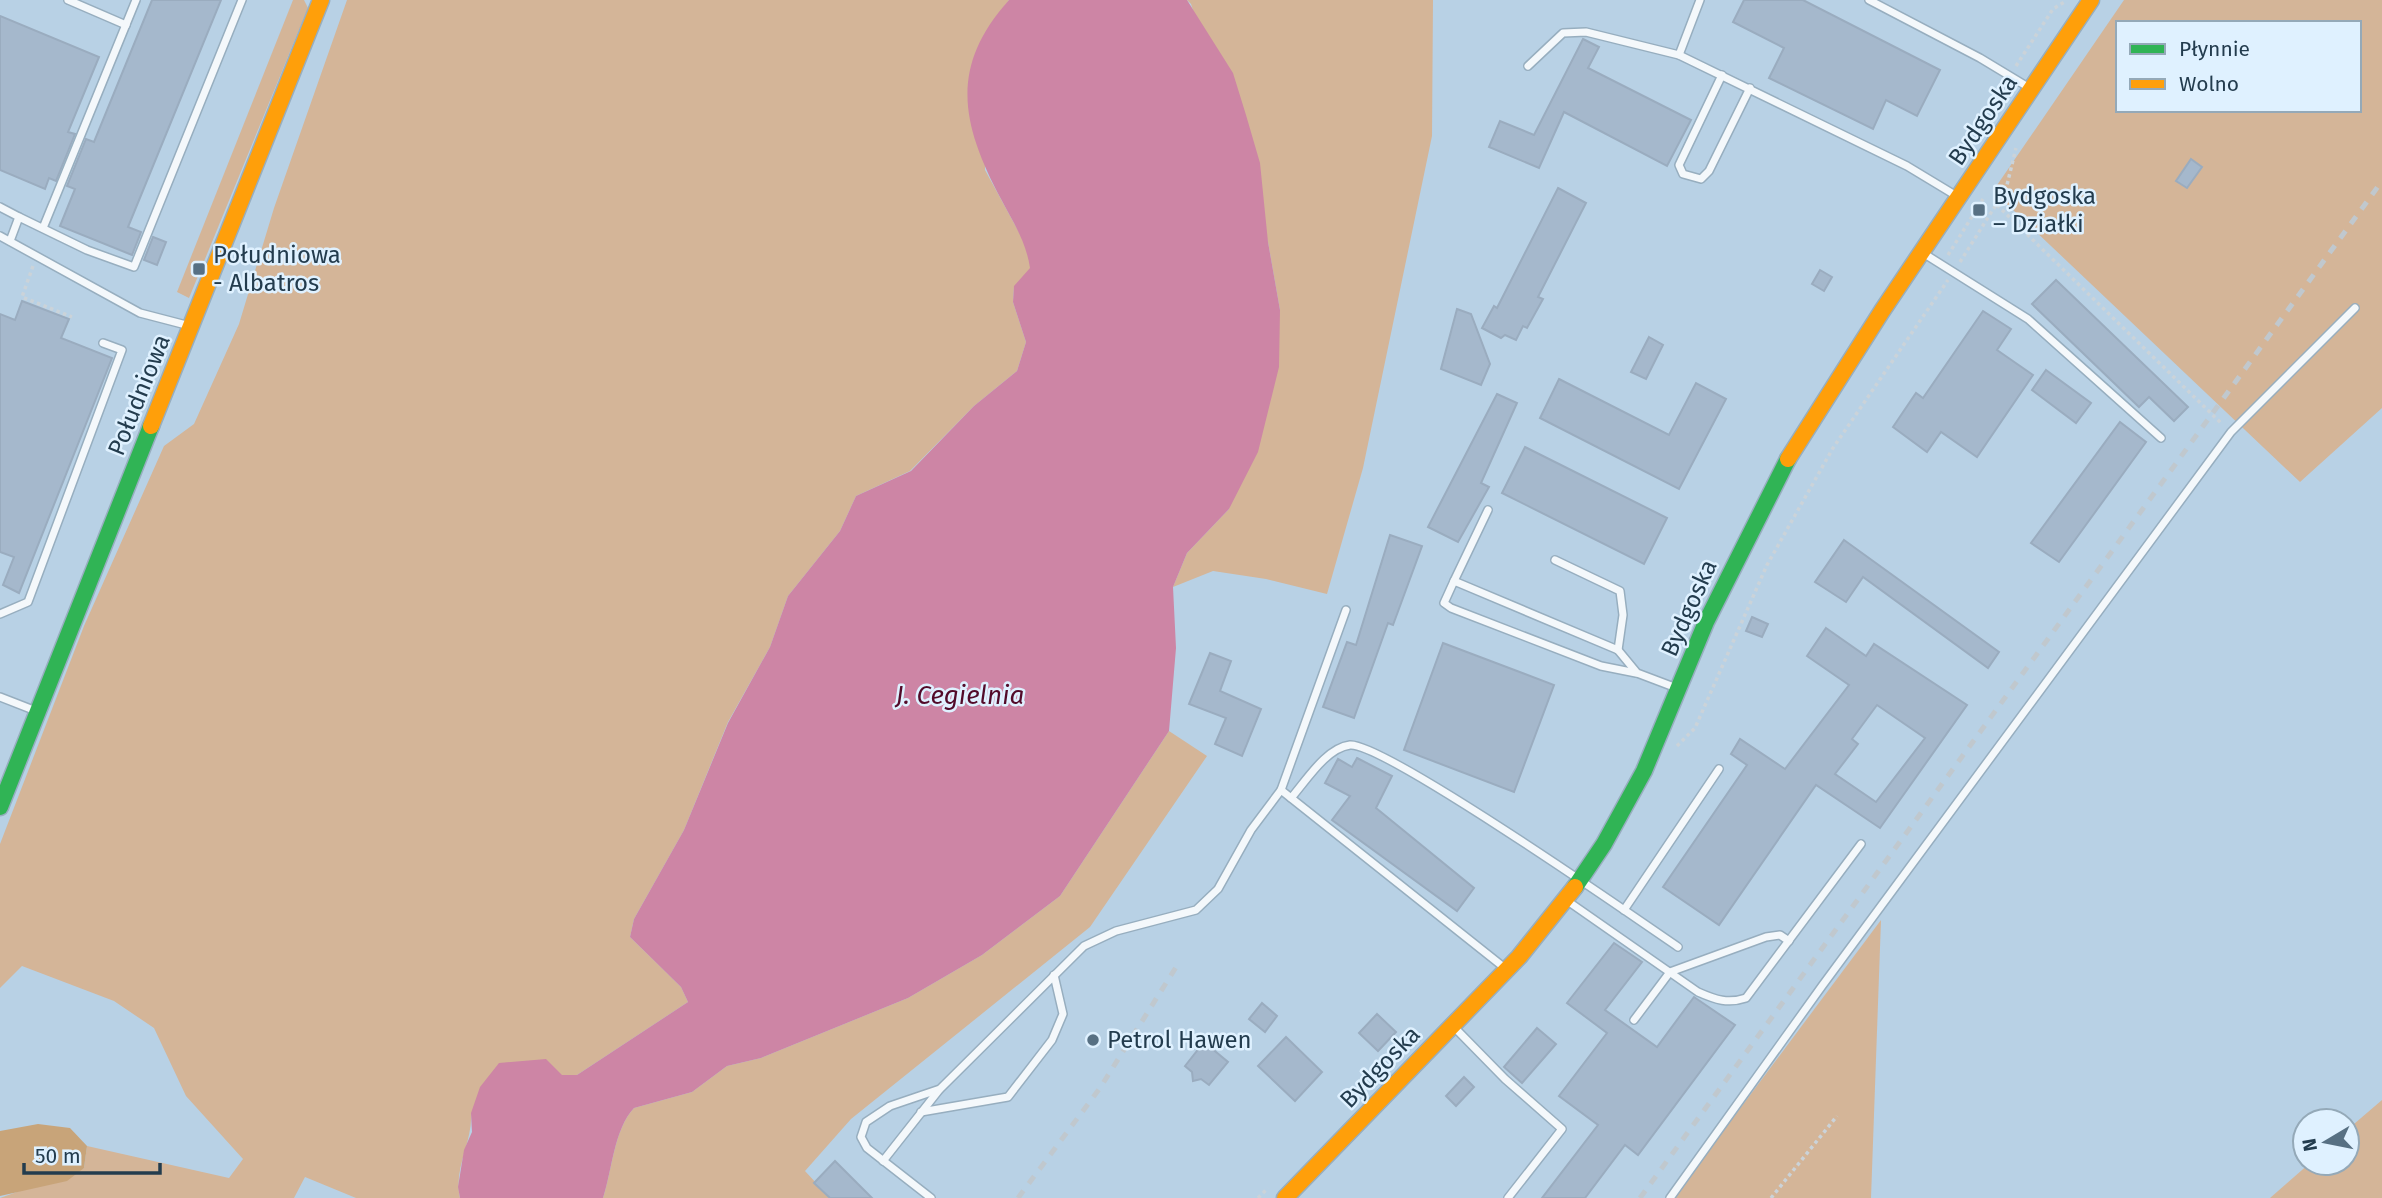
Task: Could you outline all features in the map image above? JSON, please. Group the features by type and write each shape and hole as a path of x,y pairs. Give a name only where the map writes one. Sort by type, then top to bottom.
{"street":[{"name":"Południowa","path":"0,807 321,0"},
{"name":"Bydgoska","path":"1285,1198 1506,969 1580,880 1604,844 1644,771 1706,622 1775,479 2087,2"}],"lane":[{"path":"68,0 126,25"},
{"path":"43,228 136,0"},
{"path":"0,207 87,250 134,267 242,0"},
{"path":"1679,55 1700,0"},
{"path":"1869,0 2010,75 2031,89"},
{"path":"1528,66 1563,33 1586,32 1679,55 1907,166 1958,198"},
{"path":"1722,75 1679,165 1682,174 1692,179 1701,179 1709,171 1750,88"},
{"path":"10,241 19,217"},
{"path":"0,236 140,313 191,326"},
{"path":"1923,252 2028,319 2161,438"},
{"path":"1670,1198 1829,975 2231,432 2355,309"},
{"path":"0,614 28,601 122,350 103,343"},
{"path":"1488,510 1444,603 1601,666 1637,673 1678,689"},
{"path":"1555,560 1620,591 1623,615 1618,650"},
{"path":"1454,581 1618,650 1637,673"},
{"path":"883,1161 940,1089 1084,946 1116,931 1196,909 1217,889 1251,830 1281,790 1346,611"},
{"path":"0,697 37,711"},
{"path":"1291,798 1337,749 1356,746 1446,795 1580,880 1678,947"},
{"path":"1624,910 1719,769"},
{"path":"1281,790 1506,969"},
{"path":"1566,900 1715,1000 1733,1002 1746,998 1861,844"},
{"path":"1634,1020 1670,972 1766,937 1780,935 1789,941"},
{"path":"921,1112 1008,1097 1052,1040 1063,1014 1054,975"},
{"path":"1452,1025 1505,1079 1562,1129 1508,1198"},
{"path":"931,1198 867,1148 861,1137 866,1122 890,1105 940,1089"}],"path":[{"path":"2010,75 2053,9 2067,0"},
{"path":"1671,751 1695,728 1767,565 1833,448 1997,205 2006,189 2017,142"},
{"path":"1997,205 2231,432"},
{"path":"34,261 22,297 72,317"},
{"path":"1771,1198 1837,1116"},
{"path":"1258,1198 1277,1178"}],"shaded area":[{"path":"293,0 304,0 308,8 189,298 177,292"},
{"path":"347,0 1009,0 984,35 985,170 1027,247 1031,268 1014,287 1013,302 1026,342 1017,371 974,406 910,471 856,496 840,531 788,596 770,647 728,722 684,830 634,919 630,937 681,987 688,1002 577,1075 562,1075 471,1113 459,1176 460,1198 356,1198 305,1177 294,1198 0,1198 84,1168 87,1146 229,1178 243,1159 186,1096 154,1028 114,1001 22,966 0,988 0,844 84,626 164,446 194,424 239,324 274,208"},
{"path":"1187,0 1433,0 1432,136 1363,468 1327,594 1266,579 1213,571 1173,587 1187,553 1229,509 1280,310 1268,242 1191,4"},
{"path":"2124,0 2382,0 2382,408 2300,482 1993,191"},
{"path":"1169,731 1207,756 1090,927 851,1119 805,1171 830,1198 603,1198 622,1127 634,1108 692,1092 727,1066 761,1058 908,998 982,955 1060,896"},
{"path":"1881,920 1871,1198 1673,1198"},
{"path":"2382,1100 2382,1198 2270,1198 2294,1177 2361,1177 2361,1118"},
{"path":"38,1124 70,1128 87,1146 84,1168 67,1181 0,1196 0,1131"}],"water":[{"name":"J. Cegielnia","path":"1009,0 1187,0 1233,73 1260,163 1268,242 1280,310 1279,367 1258,452 1229,509 1187,553 1173,587 1176,648 1169,731 1060,896 982,955 908,998 761,1058 727,1066 692,1092 634,1108 622,1127 603,1198 460,1198 458,1187 464,1150 472,1132 471,1113 480,1087 499,1063 546,1059 562,1075 577,1075 688,1002 681,987 630,937 634,919 684,830 728,723 770,647 788,596 840,531 856,496 911,471 974,406 1017,371 1026,342 1013,302 1014,286 1030,268 1022,240 977,146 967,97 969,73 977,49 990,25"}],"building":[{"path":"152,0 221,0 128,227 141,232 132,255 60,226 75,189 67,186 86,139 94,142"},
{"path":"1744,0 1803,0 1940,70 1917,116 1886,100 1873,129 1769,78 1784,48 1733,22"},
{"path":"0,16 99,57 68,132 75,134 56,181 49,178 45,189 0,170"},
{"path":"1583,39 1599,47 1588,68 1691,120 1667,166 1564,112 1539,168 1489,147 1500,121 1534,135"},
{"path":"2191,159 2202,167 2187,188 2176,181"},
{"path":"1558,188 1586,203 1538,297 1543,299 1527,328 1523,326 1516,340 1505,335 1501,338 1482,328 1494,306 1497,308"},
{"path":"153,237 166,242 157,265 144,260"},
{"path":"1820,270 1832,277 1824,291 1812,284"},
{"path":"2056,280 2188,407 2174,421 2149,397 2139,407 2032,304"},
{"path":"22,301 69,319 61,338 112,358 19,593 3,585 14,557 0,552 0,314 15,320"},
{"path":"1457,309 1471,314 1490,364 1481,385 1441,369"},
{"path":"1983,311 2011,329 1997,350 2033,375 1977,457 1941,432 1927,452 1893,427 1916,393 1923,398"},
{"path":"1649,337 1663,345 1646,379 1631,372"},
{"path":"2046,370 2091,403 2076,423 2032,390"},
{"path":"1559,379 1669,435 1696,383 1726,399 1679,489 1540,418"},
{"path":"1497,394 1517,403 1481,483 1489,487 1458,542 1428,527"},
{"path":"2120,422 2146,442 2059,562 2031,543"},
{"path":"1525,447 1667,518 1644,564 1502,493"},
{"path":"1390,535 1422,546 1393,625 1388,623 1354,718 1323,707 1347,642 1356,645"},
{"path":"1844,540 1999,652 1988,668 1863,577 1846,602 1815,582"},
{"path":"1752,617 1768,624 1762,637 1746,631"},
{"path":"1826,628 1866,656 1874,644 1967,705 1880,828 1816,785 1719,925 1663,887 1747,765 1731,754 1740,739 1785,769 1849,685 1807,656","holes":["1877,705 1925,738 1876,802 1835,774 1858,744 1852,739"]},
{"path":"1443,643 1554,685 1514,792 1404,750"},
{"path":"1210,653 1231,661 1220,691 1261,709 1242,756 1215,744 1226,718 1189,704"},
{"path":"1357,758 1392,776 1376,808 1474,888 1457,911 1332,820 1350,796 1325,783 1338,759 1352,767"},
{"path":"1614,943 1642,962 1605,1010 1657,1047 1694,997 1735,1025 1638,1155 1625,1145 1585,1198 1542,1198 1598,1125 1559,1096 1607,1033 1567,1003"},
{"path":"1262,1003 1277,1016 1265,1032 1249,1019"},
{"path":"1377,1014 1396,1032 1378,1051 1359,1033"},
{"path":"1537,1028 1556,1044 1522,1083 1504,1067"},
{"path":"1286,1037 1322,1072 1295,1101 1258,1066"},
{"path":"1204,1042 1228,1062 1209,1085 1201,1079 1193,1081 1192,1072 1185,1066"},
{"path":"1464,1077 1474,1087 1456,1106 1446,1096"},
{"path":"835,1161 872,1198 830,1198 814,1183"}],"railway":[{"path":"1640,1198 2382,181"},
{"path":"1018,1198 1100,1088 1178,964"}],"traffic: fast":[{"path":"0,807 151,426"},
{"path":"1575,887 1604,844 1644,771 1706,622 1788,459"}],"traffic: slow":[{"path":"151,426 321,0"},
{"path":"1788,459 1882,311 2091,0"},
{"path":"1285,1198 1519,957 1575,887"}],"place":[{"name":"Bydgoska – Działki","path":"1979,210"},
{"name":"Południowa - Albatros","path":"199,269"},
{"name":"Petrol Hawen","path":"1093,1040"}]}
